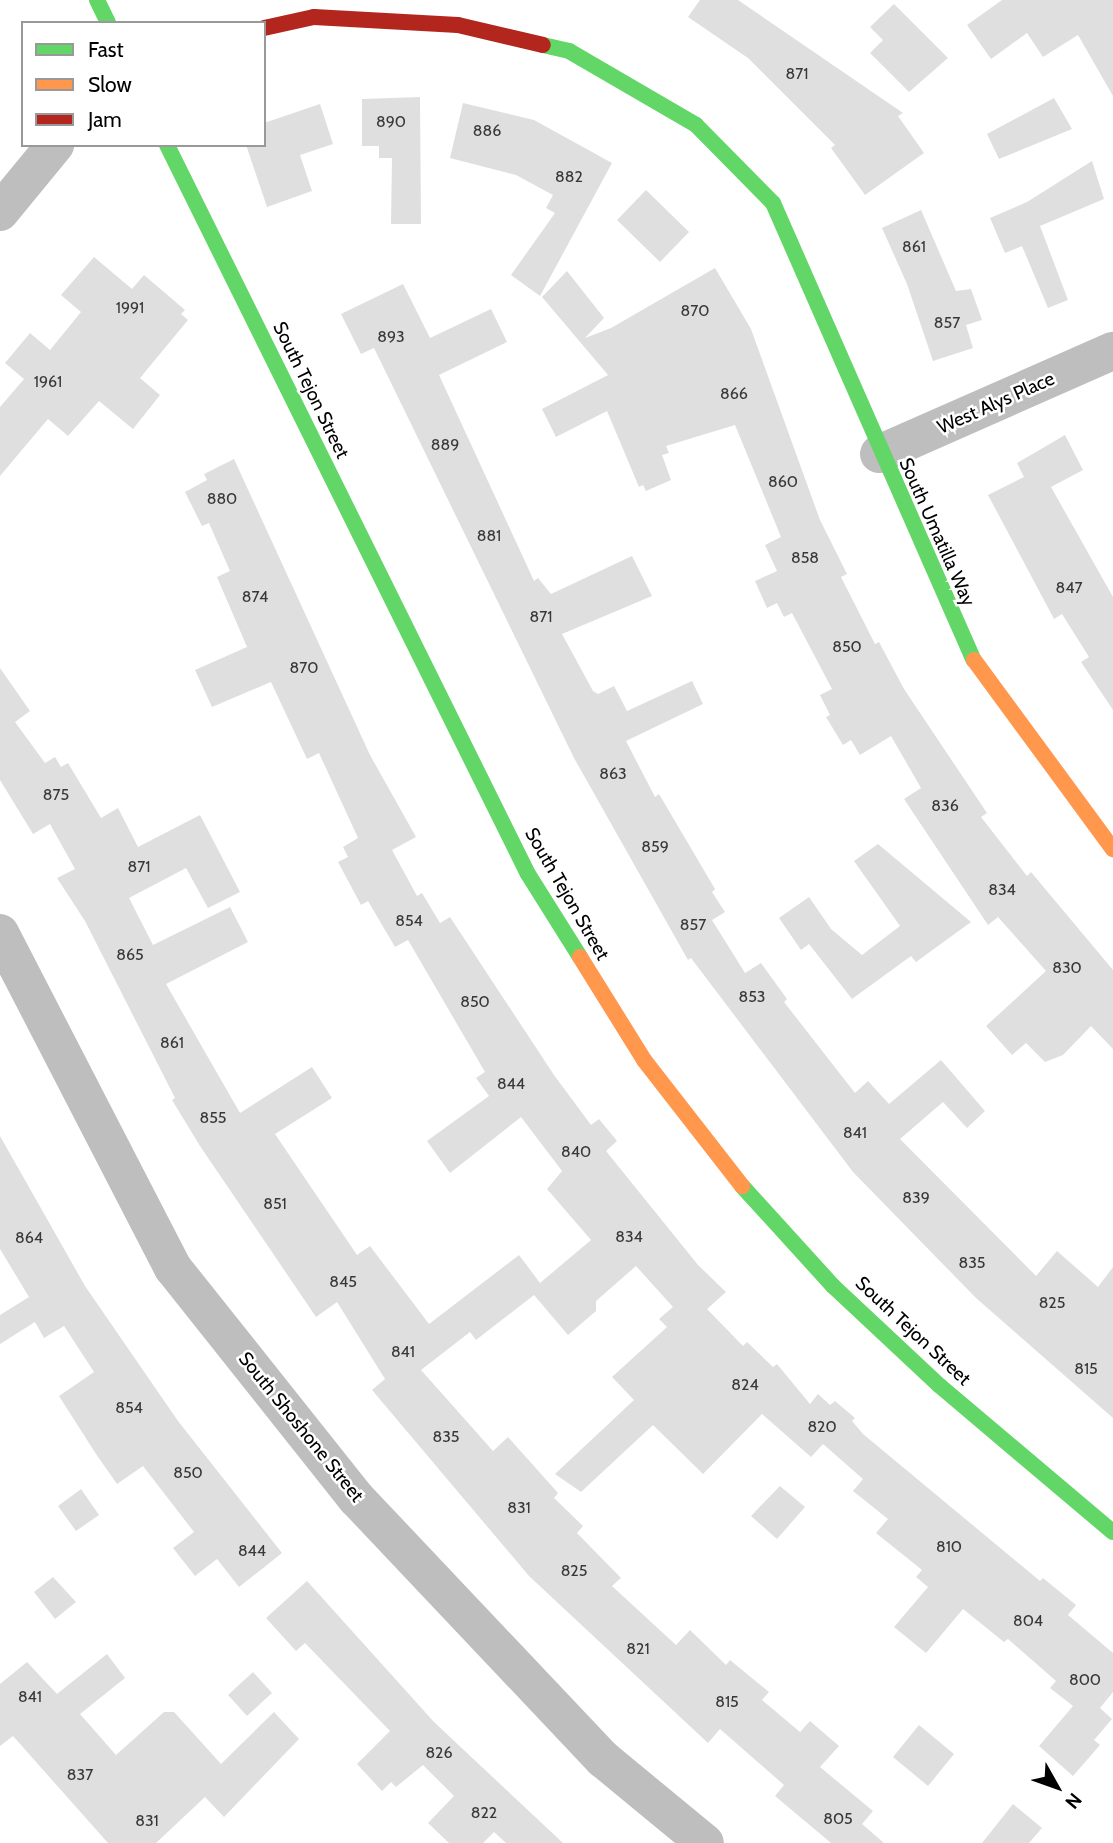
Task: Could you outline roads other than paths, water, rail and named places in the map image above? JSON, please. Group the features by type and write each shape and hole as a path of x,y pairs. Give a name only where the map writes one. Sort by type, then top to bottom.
{"street":[{"path":"97,0 107,21"},
{"name":"South Umatilla Way","path":"266,28 314,17 458,25 569,51 696,125 773,203 879,454 968,652 1113,849"},
{"path":"0,212 53,147"},
{"name":"South Tejon Street","path":"168,147 528,874 644,1060 723,1165 824,1277 940,1386 1113,1532"},
{"name":"West Alys Place","path":"879,454 1113,351"},
{"name":"South Shoshone Street","path":"0,933 173,1268 357,1499 603,1759 705,1843"}]}
